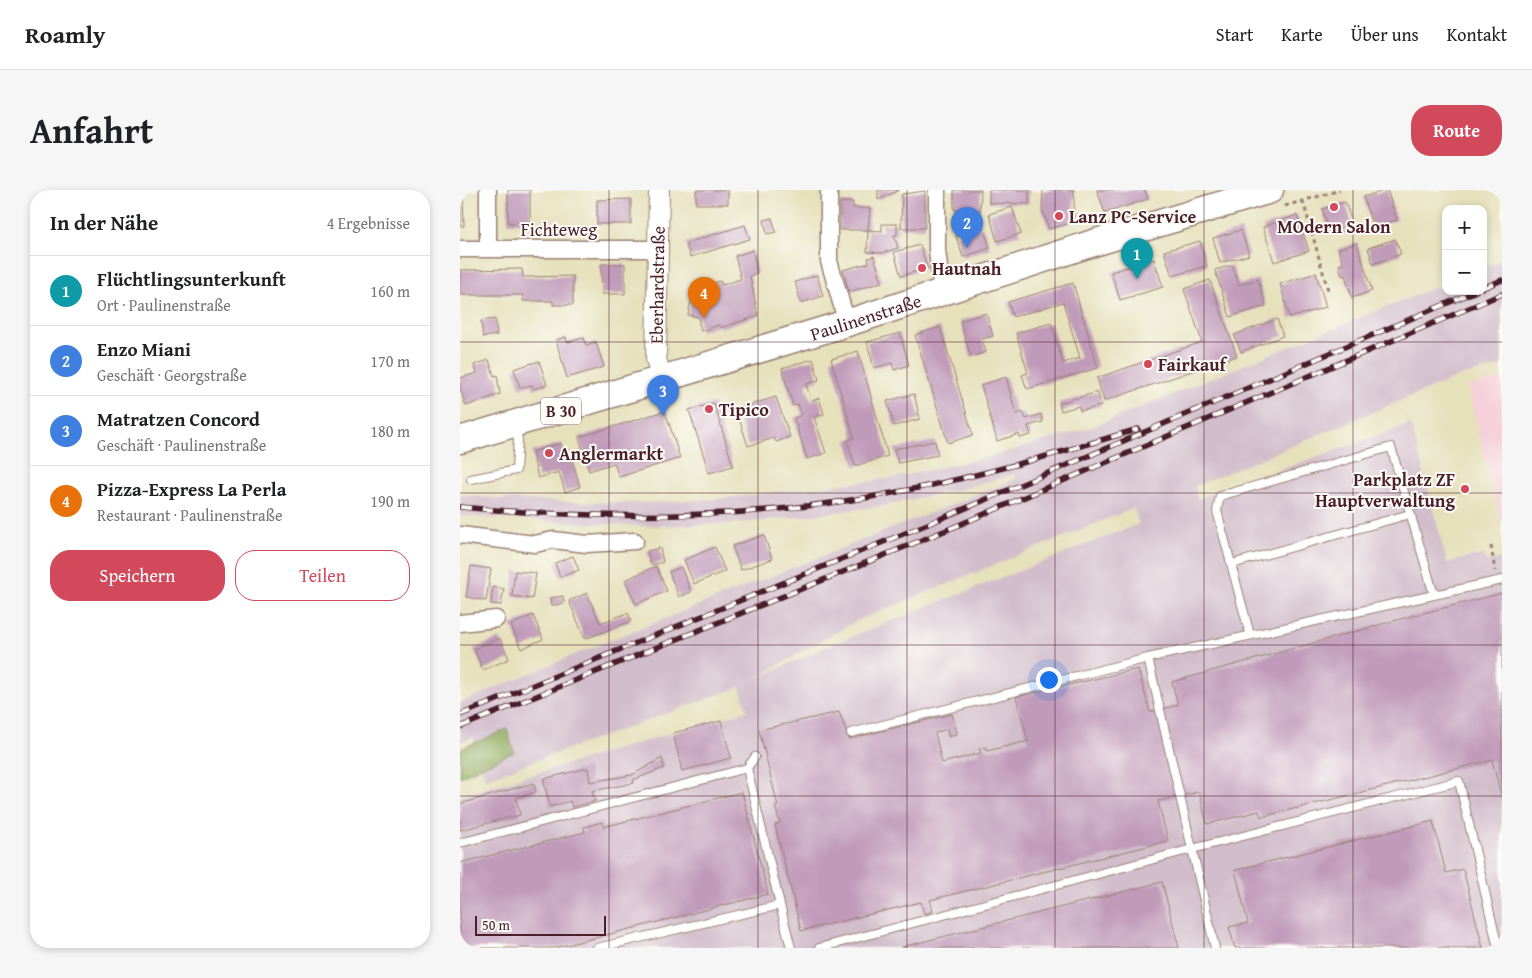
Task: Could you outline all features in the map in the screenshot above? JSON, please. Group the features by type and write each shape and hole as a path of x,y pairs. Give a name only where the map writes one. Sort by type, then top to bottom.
{"main road":[{"name":"Paulinenstraße","path":"460,440 513,426 847,323 1086,245 1258,192"}],"street":[{"path":"488,190 488,249"},
{"name":"Eberhardstraße","path":"659,190 656,359 662,380"},
{"path":"829,190 829,261 847,323"},
{"path":"937,190 937,250 942,293"},
{"name":"Fichteweg","path":"460,249 659,249"},
{"path":"460,535 535,544 553,540 586,544 635,541"},
{"path":"460,622 496,619"}],"lane":[{"path":"470,479 516,470 518,439 513,426"},
{"path":"1250,635 1217,511 1220,496 1391,447 1434,596"},
{"path":"1232,564 1410,514"},
{"path":"851,733 1148,658 1502,580"},
{"path":"1148,658 1215,948"},
{"path":"460,843 747,768 755,757"},
{"path":"747,768 791,948"},
{"path":"819,948 1192,848 1459,781 1498,948"},
{"path":"597,948 780,905"}],"path":[{"path":"1303,201 1328,290"},
{"path":"1491,546 1494,560"}],"shaded area":[{"path":"1502,260 1502,366 1460,376 1195,486 1197,499 1411,424 1447,563 1484,554 1486,561 1502,558 1502,948 460,948 460,796 747,711 740,687 485,779 473,737 460,742 460,703 581,652 1016,479 1014,474 961,489 886,505 800,517 728,524 639,526 460,516 460,495 500,499 573,502 642,503 718,499 887,479 985,458 1092,427 1442,285 1442,295 1487,295 1487,266","holes":["1134,508 1139,524 835,643 751,681 856,621"]},
{"path":"1502,378 1502,527 1468,387"}],"green space":[{"path":"507,729 514,752 460,777 460,749"}],"building":[{"path":"508,190 530,190 530,222 508,223"},
{"path":"696,190 728,190 728,204 696,204"},
{"path":"878,190 899,190 878,200"},
{"path":"954,190 981,190 980,211 954,210"},
{"path":"989,190 1029,190 1029,204 989,203"},
{"path":"1043,190 1074,190 1074,222 1049,229 1042,209"},
{"path":"1097,190 1145,190 1148,199 1105,213"},
{"path":"1387,190 1397,220 1373,227 1363,197"},
{"path":"925,191 925,228 901,228 902,194"},
{"path":"460,197 463,197 464,226 460,226"},
{"path":"631,199 631,224 597,224 597,200"},
{"path":"840,202 853,202 853,208 870,208 868,230 840,230"},
{"path":"1345,202 1354,228 1330,235 1322,209"},
{"path":"1012,207 1021,234 997,241 989,214"},
{"path":"1297,215 1309,251 1274,262 1263,227"},
{"path":"772,218 776,232 767,234 764,220"},
{"path":"882,224 897,224 897,235 894,235 898,248 882,253 867,252 868,230 882,231"},
{"path":"745,225 750,239 690,257 686,243"},
{"path":"983,227 990,248 963,257 956,236"},
{"path":"1241,230 1249,255 1220,263 1213,238"},
{"path":"1395,239 1401,254 1373,264 1368,248"},
{"path":"1200,241 1207,266 1172,276 1164,251"},
{"path":"1357,243 1372,291 1352,298 1345,275 1342,276 1339,265 1343,264 1338,249"},
{"path":"920,245 927,268 901,276 894,252"},
{"path":"753,250 757,273 750,276 758,316 720,328 719,325 701,331 698,317 688,315 694,288 720,281 722,285 741,279 735,256"},
{"path":"874,256 882,282 849,292 843,270 869,263 868,258"},
{"path":"1154,259 1163,287 1120,300 1111,272"},
{"path":"601,264 625,264 625,294 602,294"},
{"path":"1232,265 1239,285 1258,279 1266,306 1230,317 1215,270"},
{"path":"522,269 523,277 573,276 573,305 553,305 553,301 523,301 523,295 460,295 460,270"},
{"path":"1316,273 1326,307 1290,318 1280,284"},
{"path":"817,275 823,296 801,303 795,282"},
{"path":"1210,280 1237,356 1104,401 1097,378 1202,342 1184,289"},
{"path":"1073,283 1098,368 1027,389 1022,375 1028,373 1016,333 1051,323 1063,363 1080,358 1063,302 1013,317 1008,302"},
{"path":"986,313 993,336 982,339 986,352 971,357 960,321"},
{"path":"495,319 497,335 483,337 481,321"},
{"path":"1277,319 1283,336 1241,352 1234,335"},
{"path":"940,327 973,435 948,443 915,335"},
{"path":"900,333 909,365 894,370 892,363 874,368 867,342"},
{"path":"566,337 567,342 584,338 586,345 596,342 604,367 567,378 556,340"},
{"path":"858,351 888,456 855,466 847,440 854,438 831,359"},
{"path":"813,359 819,380 806,384 811,401 819,398 824,414 814,417 826,453 807,459 794,418 802,415 798,404 793,406 782,368"},
{"path":"489,360 494,376 497,375 500,394 466,406 460,388 460,378 477,373 474,365"},
{"path":"539,361 547,385 534,389 532,385 520,388 514,369"},
{"path":"1006,377 1016,414 1023,412 1026,419 1041,414 1043,422 1028,426 1031,435 1020,438 1019,434 997,441 981,385"},
{"path":"1098,392 1101,406 1080,411 1079,406 1061,411 1059,403"},
{"path":"914,394 920,419 894,426 887,401"},
{"path":"776,397 790,437 776,442 774,438 748,446 736,409"},
{"path":"714,403 733,466 709,473 689,410"},
{"path":"665,411 680,458 619,477 614,463 589,471 579,437"},
{"path":"935,441 938,455 898,463 894,449"},
{"path":"561,443 564,454 570,452 580,487 565,492 559,472 538,478 532,452"},
{"path":"764,535 772,559 741,570 732,546"},
{"path":"715,547 725,571 694,584 684,560"},
{"path":"660,548 663,562 651,565 647,551"},
{"path":"573,556 579,570 560,577 555,563"},
{"path":"471,566 491,569 486,601 466,597"},
{"path":"656,566 667,591 636,604 625,580"},
{"path":"681,567 691,592 679,597 669,572"},
{"path":"515,571 536,573 532,599 512,596"},
{"path":"493,587 504,589 501,605 491,604"},
{"path":"587,593 600,623 628,613 631,621 585,639 569,601"},
{"path":"1502,593 1502,798 1492,760 1261,817 1259,811 1207,824 1199,792 1158,801 1168,841 930,900 933,911 924,914 921,902 801,931 775,825 780,823 775,806 778,806 759,730 839,712 849,739 952,714 957,734 949,737 947,729 935,733 942,763 981,753 979,749 986,747 987,751 1028,741 1016,697 1138,669 1150,712 1178,705 1172,682"},
{"path":"563,596 564,603 551,606 550,598"},
{"path":"533,615 543,639 521,649 511,625"},
{"path":"500,638 509,659 483,670 474,649"},
{"path":"721,721 731,758 682,771 673,733"},
{"path":"662,758 664,768 633,780 634,783 592,791 595,801 572,807 570,801 550,807 543,779 588,768 590,782 632,775"},
{"path":"534,783 536,792 516,798 520,815 460,830 460,804"},
{"path":"742,792 768,894 555,948 460,948 460,863 585,832 584,827 602,822 603,827"},
{"path":"1433,821 1446,873 1463,869 1483,948 1235,948 1229,927 1248,923 1235,870"},
{"path":"1162,882 1179,948 902,948 902,947"}],"railway":[{"path":"1487,286 1502,280"},
{"path":"460,727 954,527 1502,294"},
{"path":"460,715 952,514 1467,295"},
{"path":"460,507 516,512 628,516 685,515 797,507 853,500 966,477 1138,429"}],"place":[{"name":"MOdern Salon","path":"1334,207"},
{"name":"Lanz PC-Service","path":"1059,216"},
{"name":"Enzo Miani","path":"967,248"},
{"name":"Hautnah","path":"922,268"},
{"name":"Flüchtlingsunterkunft","path":"1137,279"},
{"name":"Pizza-Express La Perla","path":"704,318"},
{"name":"Fairkauf","path":"1148,364"},
{"name":"Tipico","path":"709,409"},
{"name":"Matratzen Concord","path":"663,416"},
{"name":"Anglermarkt","path":"549,453"},
{"name":"Parkplatz ZF Hauptverwaltung","path":"1465,489"}]}
